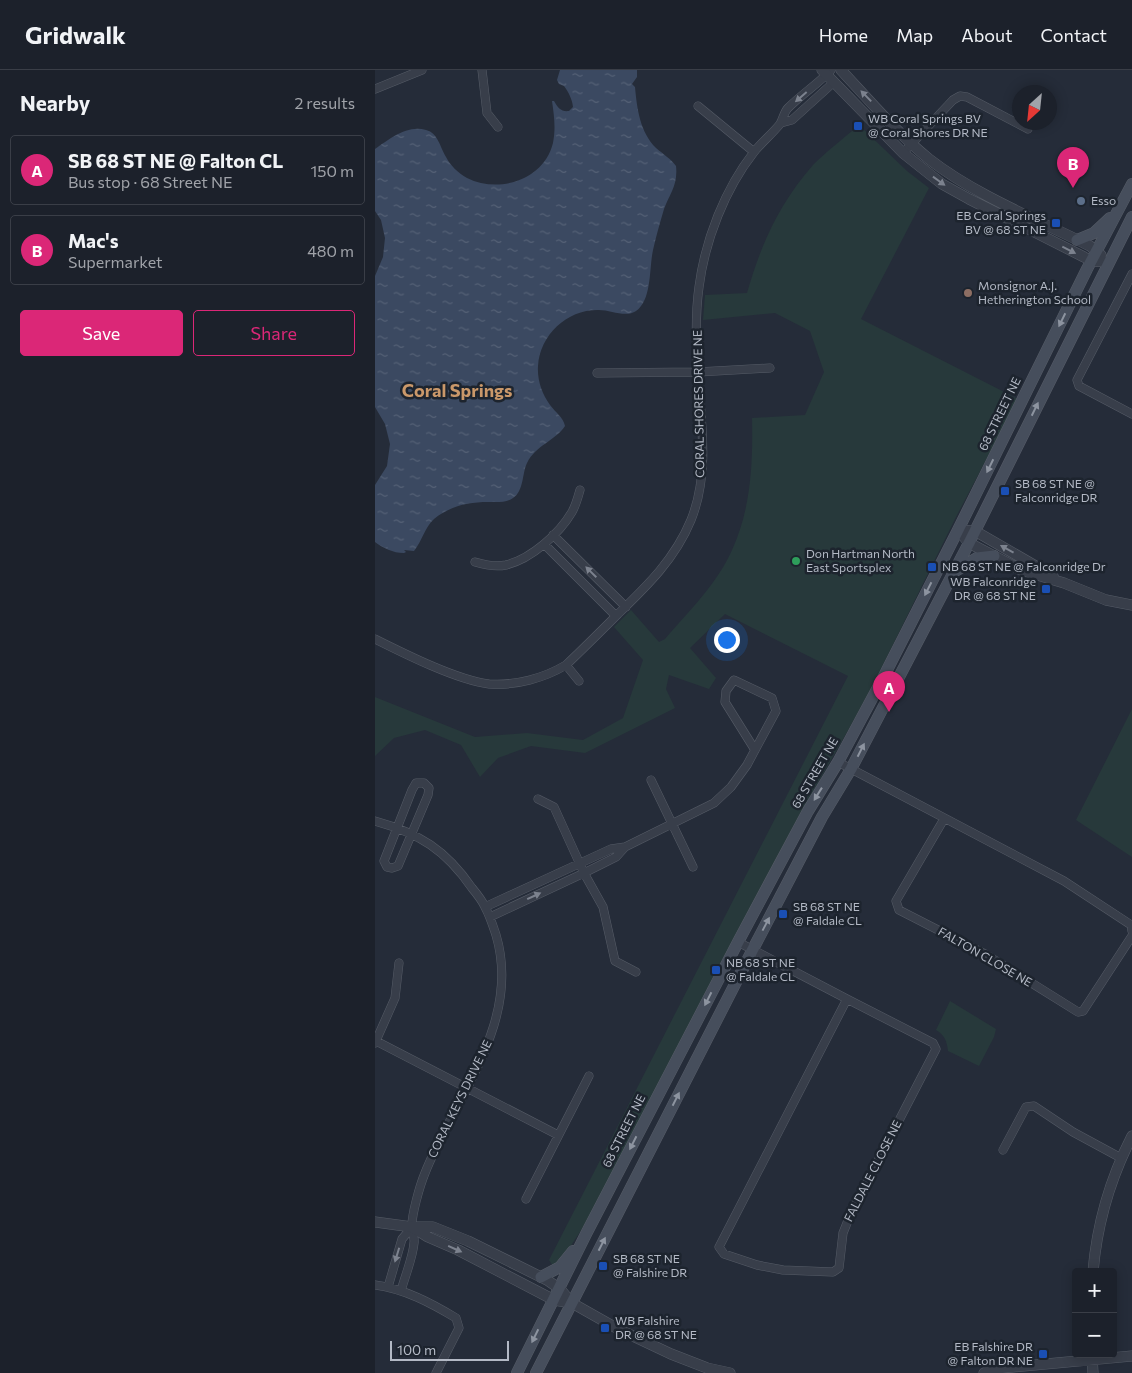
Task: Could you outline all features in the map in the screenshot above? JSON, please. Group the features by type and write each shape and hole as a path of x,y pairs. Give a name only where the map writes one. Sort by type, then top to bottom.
{"main road":[{"name":"68 STREET NE","path":"517,1373 586,1234 738,942 808,811 838,762 958,530 1115,214 1132,184"},
{"path":"1077,240 1094,233 1115,214"},
{"path":"536,1373 753,949 822,817 851,769 969,543 1132,217"},
{"path":"954,572 977,558 994,556"},
{"path":"541,1277 560,1267 586,1234"}],"street":[{"path":"375,89 422,70"},
{"path":"482,70 487,113 498,127"},
{"path":"828,74 844,71 912,144 950,174 1077,240 1094,256"},
{"path":"828,74 903,152 942,184 979,204 1109,262"},
{"name":"CORAL SHORES DRIVE NE","path":"375,640 431,665 489,684 511,684 534,678 554,672 566,665 648,586 666,564 685,534 696,506 701,482 703,460 698,372 699,287 704,260 713,231 734,183 754,152 781,123 793,120 828,74"},
{"path":"903,152 953,100 960,96 967,97 1012,121"},
{"path":"698,106 754,152"},
{"path":"979,204 984,193"},
{"path":"1132,274 1077,380 1079,386 1132,414"},
{"path":"597,373 698,372 770,368"},
{"path":"475,562 490,566 505,565 526,557 553,535 573,510 580,490"},
{"path":"958,530 975,531 1064,583"},
{"path":"958,530 969,543 1021,570 1064,583 1106,600 1132,605"},
{"path":"553,535 626,607"},
{"path":"544,544 616,616"},
{"path":"566,665 579,681"},
{"path":"485,907 582,868 616,857 625,847 714,803 731,787 747,765 776,711 772,698 733,680 726,691 725,702 755,750"},
{"path":"838,762 943,819 1064,881 1131,925 1132,931"},
{"path":"651,780 693,867"},
{"path":"417,783 424,784 429,788 428,795 412,833 399,866 392,868 387,866 384,861 412,790 417,783"},
{"path":"538,799 554,807 582,868 603,907 615,961 636,972"},
{"name":"FALTON CLOSE NE","path":"943,819 897,901 899,910 985,954 1078,1012 1083,1011 1132,936"},
{"name":"CORAL KEYS DRIVE NE","path":"375,821 412,833 435,848 461,872 490,917 499,947 502,968 501,994 492,1031 480,1062 424,1174 412,1227"},
{"path":"490,917 582,868"},
{"name":"FALDALE CLOSE NE","path":"738,942 753,949 847,998 933,1043 935,1049 851,1213 843,1233 839,1268 833,1272 783,1270 757,1265 724,1254 719,1247 847,998"},
{"path":"399,963 395,998 375,1042 467,1087 558,1135"},
{"path":"526,1199 589,1076"},
{"path":"1003,1150 1025,1107 1034,1106 1073,1132 1121,1158"},
{"path":"1093,1268 1099,1222 1121,1158 1132,1136"},
{"path":"375,1222 412,1227 433,1227 468,1240 541,1277 560,1289 572,1303 618,1329 671,1354 707,1368 729,1373"},
{"path":"412,1227 428,1237 458,1250 554,1300 572,1303"},
{"path":"387,1286 402,1239 412,1227"},
{"path":"401,1291 414,1242 412,1227"},
{"path":"375,1285 387,1286 401,1291 436,1306 456,1318 459,1328 436,1373"},
{"path":"1117,1356 1132,1356"},
{"path":"983,1373 1003,1368 1084,1358"},
{"path":"1092,1358 1093,1373"}],"shaded area":[{"path":"859,125 907,171 929,188 861,319 1018,399 956,517 873,685 800,814 590,1217 564,1256 553,1266 549,1260 848,676 725,614 690,648 716,678 709,689 669,675 666,689 675,708 585,753 531,746 498,758 480,777 461,745 425,730 394,738 375,756 375,697 475,737 527,733 583,740 623,718 643,660 614,627 631,610 659,642 665,639 702,597 726,562 743,518 751,469 752,418 805,415 824,372 810,331 775,313 703,320 705,295 747,293 765,241 790,195 813,165"},
{"path":"1132,709 1132,857 1076,820"},
{"path":"950,1001 996,1029 994,1037 979,1066 948,1051 945,1039 936,1030"}],"water":[{"path":"560,70 637,70 637,77 632,84 635,87 638,112 646,135 656,148 676,166 675,184 664,209 654,245 645,299 636,311 628,314 599,310 577,314 567,319 550,334 540,354 538,376 545,396 565,426 531,457 525,467 517,495 510,500 473,503 453,508 431,522 414,551 404,550 406,552 400,553 392,551 375,542 375,485 387,466 390,444 385,424 375,407 375,276 383,257 385,238 381,220 375,211 375,149 406,131 412,129 426,130 436,137 452,166 467,178 480,183 493,184 506,184 519,180 530,175 548,156 553,143 554,132 552,101 554,101 558,108 564,111 569,111 573,107 567,91 557,80"}],"place":[{"name":"WB Coral Springs BV @ Coral Shores DR NE","path":"858,126"},
{"name":"Mac's","path":"1073,188"},
{"name":"Esso","path":"1081,201"},
{"name":"EB Coral Springs BV @ 68 ST NE","path":"1056,223"},
{"name":"Monsignor A.J. Hetherington School","path":"968,293"},
{"name":"SB 68 ST NE @ Falconridge DR","path":"1005,491"},
{"name":"Don Hartman North East Sportsplex","path":"796,561"},
{"name":"NB 68 ST NE @ Falconridge Dr","path":"932,567"},
{"name":"WB Falconridge DR @ 68 ST NE","path":"1046,589"},
{"name":"SB 68 ST NE @ Falton CL","path":"889,712"},
{"name":"SB 68 ST NE @ Faldale CL","path":"783,914"},
{"name":"NB 68 ST NE @ Faldale CL","path":"716,970"},
{"name":"SB 68 ST NE @ Falshire DR","path":"603,1266"},
{"name":"WB Falshire DR @ 68 ST NE","path":"605,1328"},
{"name":"EB Falshire DR @ Falton DR NE","path":"1043,1354"}],"district":[{"name":"Coral Springs","path":"457,391"}]}
